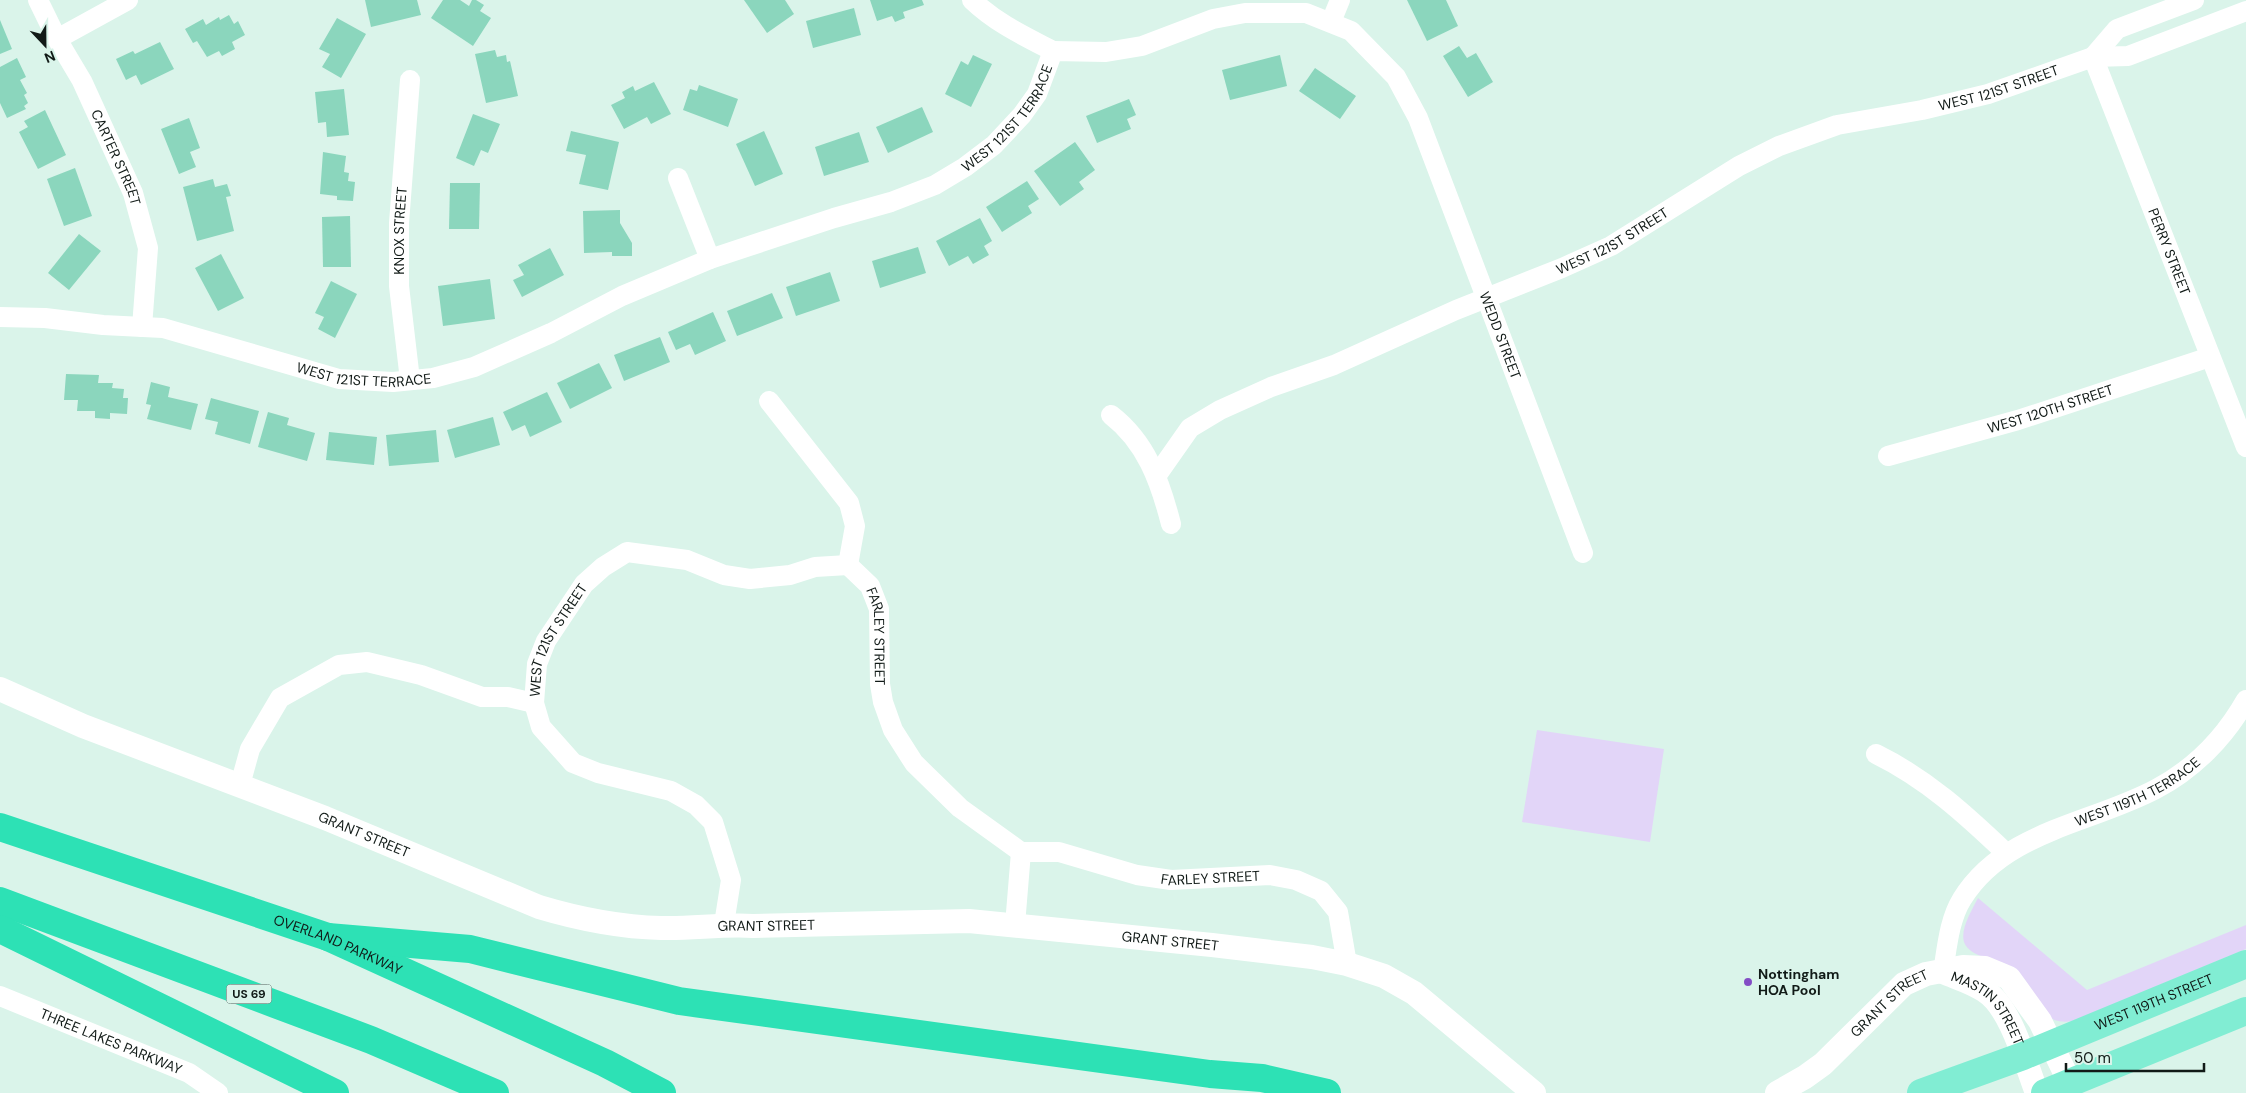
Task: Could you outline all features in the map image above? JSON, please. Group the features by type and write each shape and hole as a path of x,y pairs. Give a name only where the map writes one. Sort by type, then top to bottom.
{"highway":[{"name":"OVERLAND PARKWAY","path":"0,827 328,937 605,1064 662,1093"},
{"name":"US 69","path":"0,901 371,1040 496,1093"},
{"path":"0,929 335,1093"},
{"path":"328,937 470,949 545,970 679,1001 1210,1074 1262,1078 1327,1093"}],"main road":[{"name":"WEST 119TH STREET","path":"1921,1093 2023,1056 2246,964"},
{"path":"2045,1093 2246,1011"}],"street":[{"name":"CARTER STREET","path":"38,0 57,39 82,81 133,193 148,248 142,327"},
{"path":"57,39 128,0"},
{"path":"972,0 989,16 1053,51"},
{"path":"1331,22 1340,0"},
{"name":"WEST 121ST STREET","path":"2093,57 2118,29 2194,0"},
{"name":"WEST 121ST STREET","path":"1157,475 1190,428 1220,410 1271,387 1343,362 1456,310 1562,268 1611,246 1738,166 1779,146 1837,125 1922,110 1988,94 2093,57 2128,56 2246,11"},
{"name":"WEST 121ST TERRACE","path":"0,317 44,318 163,328 339,379 393,382 433,378 474,366 552,333 622,296 710,259 834,218 891,202 935,185 965,167 994,145 1022,115 1037,94 1053,51 1106,52 1142,46 1213,19 1245,13 1306,14 1351,31 1385,65 1405,91 1418,118"},
{"name":"PERRY STREET","path":"2093,57 2246,447"},
{"name":"KNOX STREET","path":"410,80 399,223 399,286 410,380"},
{"name":"WEDD STREET","path":"1418,118 1583,553"},
{"path":"678,178 710,259"},
{"name":"WEST 120TH STREET","path":"1888,456 2018,420 2210,357"},
{"path":"770,400 849,503 855,526 848,565"},
{"path":"1111,415 1131,434 1157,475 1170,524"},
{"name":"WEST 121ST STREET","path":"240,786 250,749 280,698 339,665 367,662 421,675 482,697 508,697 534,703 537,664 546,641 584,584 603,567 627,552 687,560 724,574 750,579 790,575 815,567 848,565"},
{"name":"FARLEY STREET","path":"848,565 870,586 879,609 880,684 887,711 902,745 914,763 948,797 1021,852 1059,852 1137,875 1171,880 1270,875 1296,880 1321,891 1338,912 1347,964"},
{"name":"GRANT STREET","path":"0,689 83,726 324,818 494,890 575,918 660,928 688,928 724,924 753,926 969,921 1312,957 1368,969 1414,993 1534,1093"},
{"name":"WEST 119TH TERRACE","path":"2006,853 2030,840 2156,789 2187,769 2215,744 2237,717 2246,700"},
{"path":"534,703 541,727 573,763 598,773 671,791 696,805 713,822 732,880 724,924"},
{"path":"1876,754 1902,766 1932,787 1962,811 2006,853"},
{"path":"1014,925 1021,852"},
{"name":"GRANT STREET","path":"1778,1093 1823,1064 1904,984 1926,974 1943,972 1951,926 1961,901 1977,878 2006,853"},
{"name":"MASTIN STREET","path":"1943,972 1963,967 1985,968 2009,978 2024,996 2053,1043 2070,1083"},
{"name":"MASTIN STREET","path":"1943,972 1986,991 1998,1002 2023,1056 2037,1093"},
{"name":"THREE LAKES PARKWAY","path":"0,996 190,1074 218,1093"}],"shaded area":[{"path":"1537,730 1664,749 1650,842 1522,822"},
{"path":"1978,898 2087,990 2246,925 2246,949 2073,1021 2062,1022 2048,1016 2025,980 2011,967 1978,955 1967,948 1963,937 1964,931 1967,920"}],"building":[{"path":"365,0 417,0 421,15 371,27"},
{"path":"443,0 460,0 469,6 472,0 476,0 484,5 480,11 491,18 473,46 431,18"},
{"path":"744,0 785,0 794,14 767,33"},
{"path":"870,0 922,0 924,5 903,12 905,18 895,22 892,16 877,21"},
{"path":"1407,0 1446,0 1458,26 1427,41"},
{"path":"854,8 861,35 813,48 806,21"},
{"path":"229,15 234,24 238,21 245,35 232,42 235,49 222,56 219,51 207,57 197,41 193,43 185,29 203,19 206,25 219,17 220,20"},
{"path":"337,18 366,34 341,78 322,67 330,54 319,49"},
{"path":"0,20 12,49 0,54"},
{"path":"160,42 174,69 141,85 136,75 126,80 116,59 133,51 135,54"},
{"path":"1459,46 1467,58 1476,53 1493,82 1468,97 1443,56"},
{"path":"495,50 497,57 506,55 507,62 510,61 518,96 486,103 475,54"},
{"path":"973,55 992,64 971,107 945,94 961,61 968,65"},
{"path":"1280,55 1287,86 1230,100 1222,70"},
{"path":"17,58 26,77 20,80 27,93 24,95 28,103 24,106 26,109 7,118 0,103 0,67"},
{"path":"1315,68 1356,96 1340,119 1299,91"},
{"path":"654,82 671,114 651,124 647,117 624,129 611,105 625,98 622,92 633,86 635,91"},
{"path":"699,85 738,99 728,127 683,110 690,89 697,91"},
{"path":"344,89 349,135 327,137 326,122 318,123 315,92"},
{"path":"1129,99 1136,115 1127,119 1131,129 1097,143 1086,116"},
{"path":"922,107 933,132 888,153 876,127"},
{"path":"45,110 66,155 38,169 19,132 28,127 24,121"},
{"path":"473,114 500,124 488,153 481,150 474,166 456,158"},
{"path":"189,118 200,148 190,152 196,167 179,174 161,129"},
{"path":"571,131 619,142 608,190 579,184 586,155 566,151"},
{"path":"764,131 783,174 755,186 736,144"},
{"path":"859,132 869,162 824,176 815,147"},
{"path":"1075,142 1095,170 1079,182 1084,189 1060,206 1034,171"},
{"path":"323,152 346,156 344,172 349,173 348,181 355,182 353,201 337,200 337,196 320,194"},
{"path":"75,168 92,216 64,226 47,179"},
{"path":"213,179 215,187 227,184 231,196 226,197 234,231 197,241 183,187"},
{"path":"1027,181 1039,199 1028,206 1032,213 1002,232 986,207"},
{"path":"450,183 480,183 479,229 449,229"},
{"path":"620,210 620,223 632,243 632,256 612,256 612,252 584,253 583,211"},
{"path":"350,216 351,267 323,267 322,217"},
{"path":"980,218 992,241 984,246 989,255 973,264 968,256 949,266 936,241"},
{"path":"79,234 101,251 69,290 48,273"},
{"path":"918,247 926,273 880,288 872,261"},
{"path":"550,248 564,275 522,297 513,280 524,275 518,265"},
{"path":"221,254 244,298 218,311 195,268"},
{"path":"830,272 840,301 796,316 786,287"},
{"path":"490,279 495,319 443,326 438,286"},
{"path":"331,281 357,294 335,338 318,329 324,317 315,313"},
{"path":"772,293 783,318 737,336 727,311"},
{"path":"713,312 726,341 695,355 690,344 676,350 668,332"},
{"path":"660,337 670,362 624,381 614,355"},
{"path":"599,363 612,388 570,409 557,383"},
{"path":"66,374 99,375 98,383 113,383 112,388 124,389 123,398 128,398 127,414 110,413 110,419 95,418 95,411 77,411 78,400 64,400"},
{"path":"151,382 170,387 168,397 198,404 191,430 147,419 151,405 146,404"},
{"path":"547,392 562,422 530,437 525,425 512,431 503,412"},
{"path":"211,398 259,411 250,444 215,434 218,422 205,419"},
{"path":"268,412 289,418 287,425 315,433 307,461 258,447"},
{"path":"493,417 500,445 455,458 447,430"},
{"path":"436,430 439,462 389,466 386,435"},
{"path":"329,432 377,437 374,465 326,460"}],"place":[{"name":"Nottingham HOA Pool","path":"1748,982"}]}
